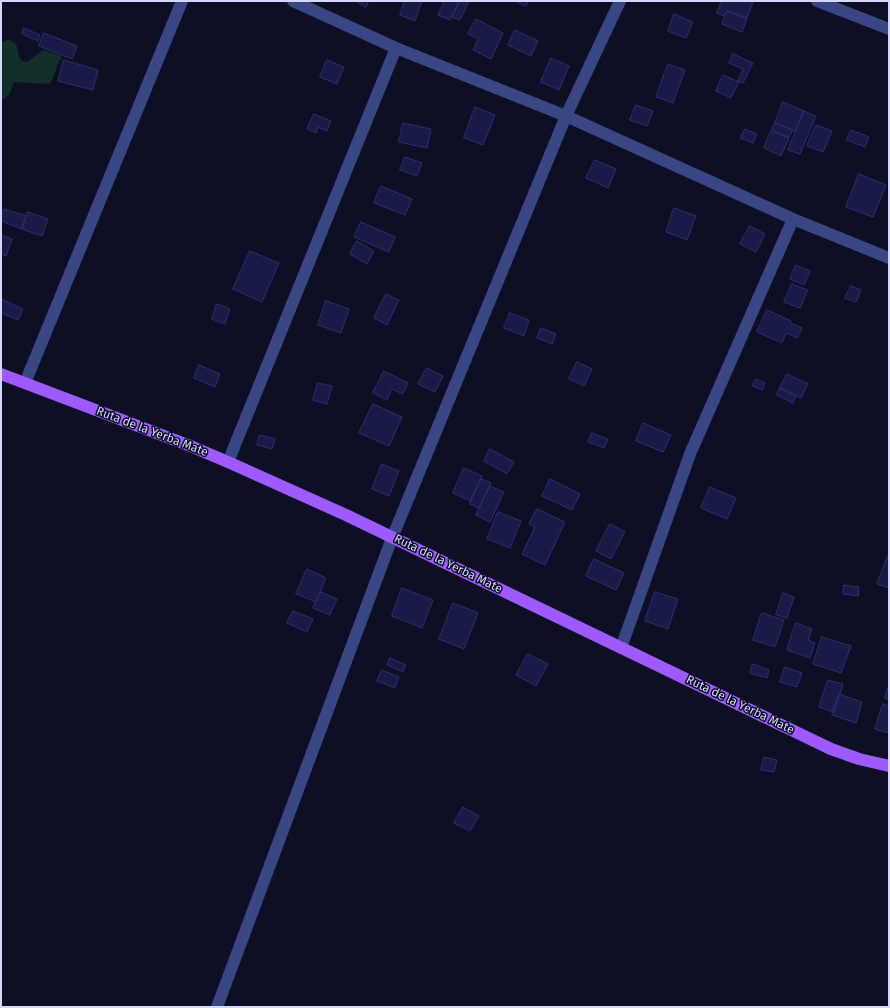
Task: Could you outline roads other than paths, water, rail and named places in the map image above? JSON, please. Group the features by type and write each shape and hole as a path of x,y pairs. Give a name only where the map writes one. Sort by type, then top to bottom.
{"main road":[{"name":"Ruta de la Yerba Mate","path":"1,374 188,445 228,462 392,538 831,749 859,759 889,766"}],"street":[{"path":"25,383 182,1"},
{"path":"293,1 396,48 566,116 793,219 889,258"},
{"path":"217,1007 392,538 566,116 620,1"},
{"path":"817,1 889,29"},
{"path":"228,462 396,48"},
{"path":"621,648 690,454 793,219"}]}
